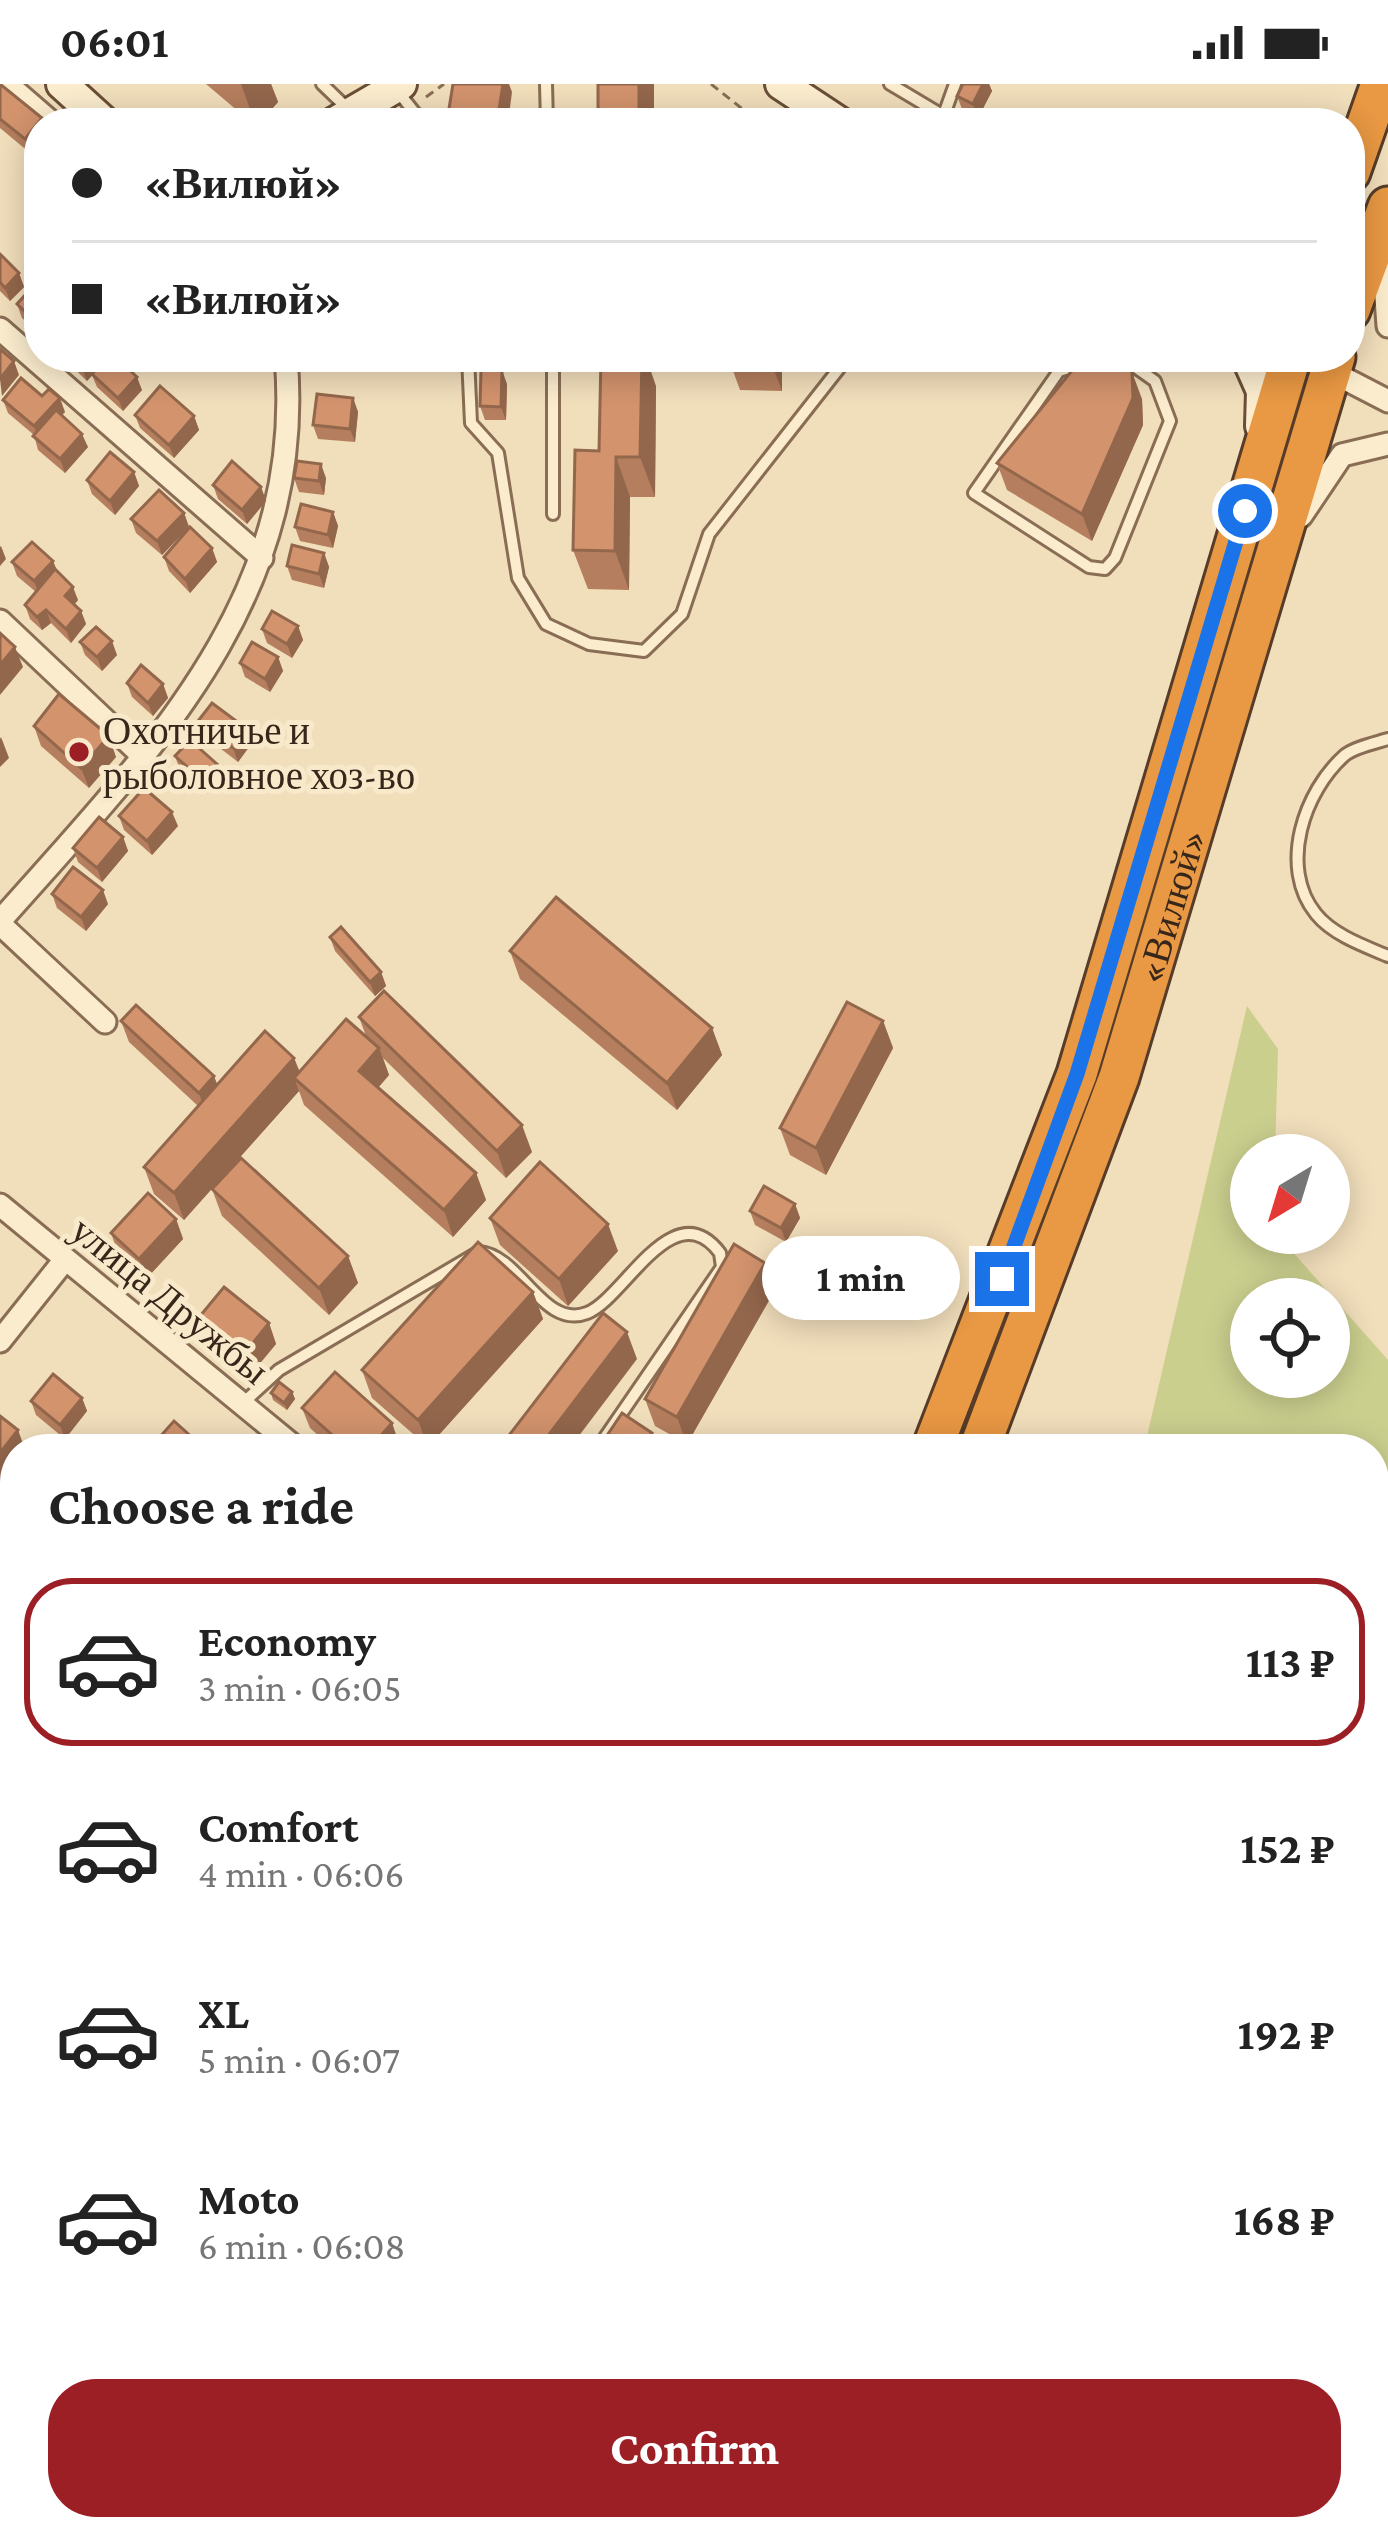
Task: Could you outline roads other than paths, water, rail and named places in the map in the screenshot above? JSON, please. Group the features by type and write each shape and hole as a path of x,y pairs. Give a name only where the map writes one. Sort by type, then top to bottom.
{"highway":[{"path":"1365,129 1381,84"},
{"path":"1365,269 1388,207"},
{"name":"«Вилюй»","path":"938,1434 1023,1224 1077,1074 1255,478 1308,372"},
{"name":"«Вилюй»","path":"986,1434 1119,1077 1275,564 1312,372"}],"main road":[{"path":"62,84 88,108"},
{"path":"781,84 817,108"},
{"path":"355,108 389,85"},
{"path":"1254,372 1262,391 1255,478"}],"street":[{"path":"7,84 35,108"},
{"path":"1388,223 1381,269 1388,326"},
{"path":"0,329 24,350"},
{"path":"49,372 262,558"},
{"path":"106,1022 0,922 145,758 228,639 262,558 289,423 287,372"},
{"path":"1334,372 1388,401"},
{"path":"1275,564 1328,470 1355,449 1388,444"},
{"path":"0,621 145,758"},
{"name":"улица Дружбы","path":"0,1204 63,1262 279,1434"},
{"path":"0,1341 63,1262"}],"lane":[{"path":"890,84 925,108"},
{"path":"389,85 410,108"},
{"path":"468,372 470,423 498,453 518,578 546,624 590,644 644,651 682,614 709,534 836,372"},
{"path":"553,372 553,514"},
{"path":"1058,372 974,493 1089,567 1105,569 1115,558 1170,421 1155,381 1142,372"},
{"path":"1388,739 1347,753 1305,804 1297,877 1316,914 1352,941 1388,956"},
{"path":"242,1404 279,1370 479,1252 498,1256 556,1311 572,1316 596,1308 654,1249 687,1235 704,1237 720,1253 722,1267 607,1434"}],"place":[{"name":"Охотничье и рыболовное хоз-во","path":"79,752"}]}
